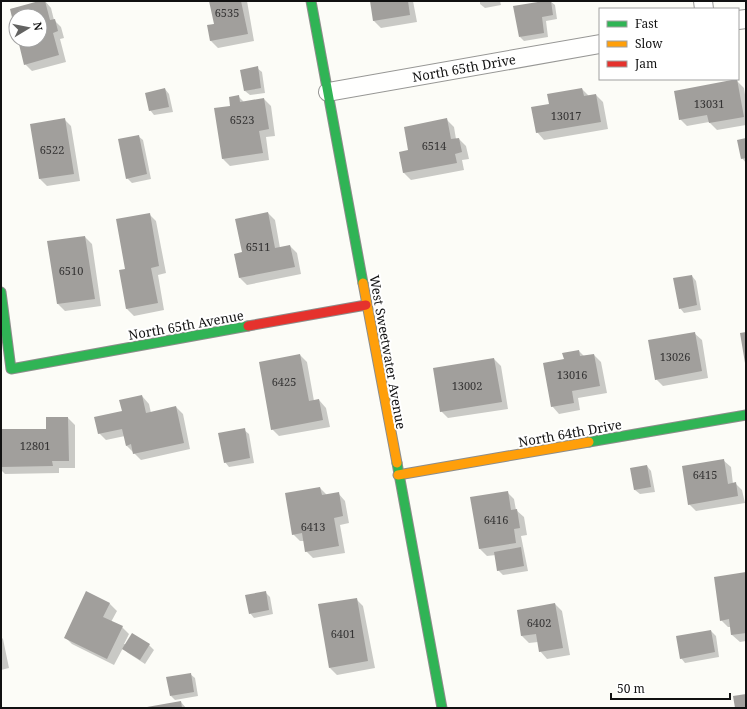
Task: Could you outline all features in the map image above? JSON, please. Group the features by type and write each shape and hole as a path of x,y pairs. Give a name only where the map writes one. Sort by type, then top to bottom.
{"street":[{"name":"West Sweetwater Avenue","path":"311,1 366,305 442,708"},
{"name":"North 65th Drive","path":"328,92 599,44"},
{"name":"North 65th Avenue","path":"1,292 11,369 366,305"},
{"name":"North 64th Drive","path":"398,475 746,416"}],"building":[{"path":"39,1 45,1 47,8 14,8"},
{"path":"209,1 241,1 248,34 210,41 207,25 214,24"},
{"path":"370,1 408,1 410,15 373,21"},
{"path":"551,1 553,15 542,17 544,33 519,37 513,6"},
{"path":"48,12 50,20 55,19 58,31 53,33 59,55 24,65 20,48 48,48"},
{"path":"258,66 261,88 244,91 240,70"},
{"path":"737,80 744,117 709,123 707,115 679,120 674,91"},
{"path":"165,88 169,107 149,111 145,93"},
{"path":"582,88 584,96 596,94 601,122 536,133 531,107 549,104 547,94"},
{"path":"239,95 240,102 264,98 269,129 259,131 263,153 222,159 214,108 230,106 229,97"},
{"path":"65,118 74,174 39,179 30,124"},
{"path":"447,118 451,139 459,138 462,152 455,154 457,163 403,173 399,152 408,150 404,127"},
{"path":"139,135 147,174 126,179 118,139"},
{"path":"746,138 746,158 741,159 737,140"},
{"path":"268,212 275,248 290,245 295,267 239,278 234,254 242,252 235,219"},
{"path":"150,213 159,266 151,268 158,303 126,309 119,270 125,269 116,219"},
{"path":"85,236 95,299 57,304 47,241"},
{"path":"692,275 697,305 679,309 673,278"},
{"path":"695,332 702,371 655,380 648,340"},
{"path":"746,332 746,363 745,363 740,333"},
{"path":"579,350 580,356 594,354 600,386 572,391 574,403 551,407 543,363 564,359 562,353"},
{"path":"300,354 309,401 319,399 323,420 271,430 259,362"},
{"path":"494,358 502,402 440,412 433,368"},
{"path":"142,395 146,413 176,406 184,443 133,454 131,444 126,446 122,429 98,434 94,417 122,411 119,400"},
{"path":"46,417 68,417 69,461 52,461 53,466 1,467 1,429 46,429"},
{"path":"245,428 250,458 224,463 218,433"},
{"path":"724,459 728,484 736,482 738,496 688,505 682,466"},
{"path":"647,465 651,487 634,490 630,468"},
{"path":"320,487 322,495 339,492 343,516 334,518 339,546 305,552 302,533 292,535 285,493"},
{"path":"508,491 511,510 517,509 520,528 514,529 516,543 479,549 470,497"},
{"path":"521,547 524,566 497,571 494,552"},
{"path":"746,572 746,633 731,635 729,619 720,621 714,577"},
{"path":"86,591 110,603 103,617 123,626 107,659 64,638"},
{"path":"266,591 269,610 249,614 245,595"},
{"path":"357,598 368,661 329,668 318,604"},
{"path":"555,603 563,648 539,652 536,634 521,636 517,610"},
{"path":"711,630 715,652 680,659 676,636"},
{"path":"132,633 150,644 140,660 122,649"},
{"path":"191,673 194,692 170,696 166,677"},
{"path":"746,694 746,708 735,708 733,696"},
{"path":"181,701 182,708 147,708 147,707"}],"traffic: fast":[{"path":"311,1 363,283"},
{"path":"1,292 11,369 248,326"},
{"path":"589,442 746,415"},
{"path":"397,463 442,708"}],"traffic: slow":[{"path":"363,283 397,463"},
{"path":"398,475 589,442"}],"traffic: jam":[{"path":"248,326 366,305"}]}
